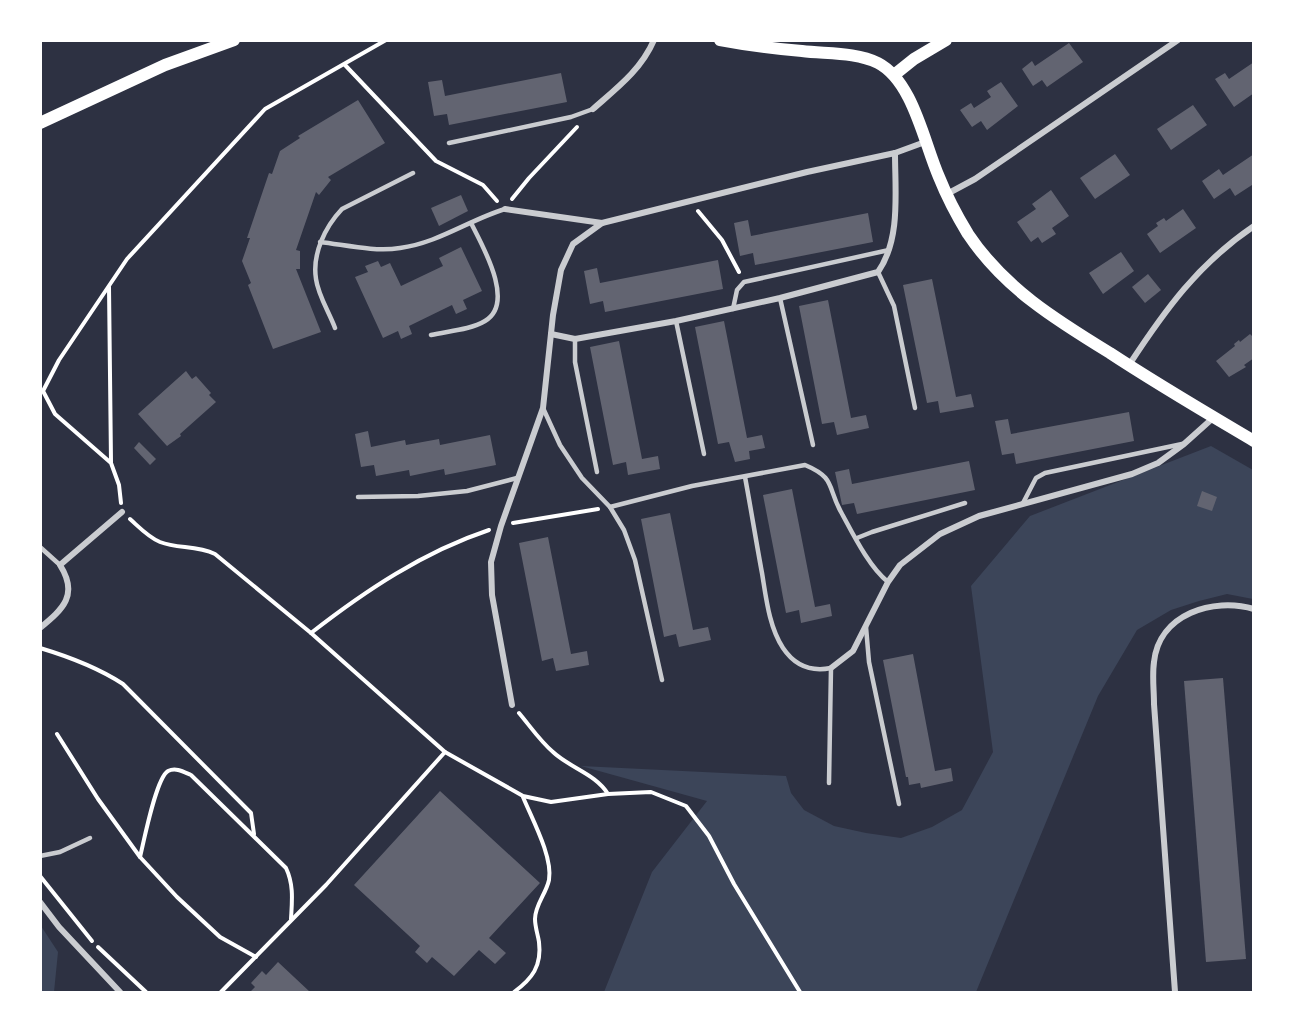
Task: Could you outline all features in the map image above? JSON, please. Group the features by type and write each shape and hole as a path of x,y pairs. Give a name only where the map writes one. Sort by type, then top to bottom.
{"main road":[{"path":"40,123 165,65 234,40"},
{"path":"720,40 764,48 857,57 878,63 894,75 911,103 946,194 968,234 1011,285 1038,307 1128,365 1254,441"},
{"path":"894,75 914,59 946,40"}],"street":[{"path":"593,109 644,61 654,40"},
{"path":"946,194 975,179 1178,40"},
{"path":"512,705 492,595 491,562 517,478 543,408 561,270 573,244 602,223 807,172 895,153 925,142"},
{"path":"551,334 575,339 676,321 780,298 878,272 886,262 894,230 895,153"},
{"path":"505,208 602,223"},
{"path":"1128,365 1164,312 1198,272 1254,226"},
{"path":"831,668 853,651 888,582 900,566 940,534 979,516 1132,474 1158,463 1184,444 1214,417"},
{"path":"40,628 62,609 68,598 69,587 60,565 122,512"},
{"path":"1175,993 1154,704 1154,661 1164,633 1181,618 1208,606 1239,605 1254,609"},
{"path":"40,902 59,927 120,993"}],"lane":[{"path":"449,143 571,117 593,109"},
{"path":"335,328 315,277 320,242 334,217 342,209 412,172"},
{"path":"320,242 384,249 401,248 424,243 505,208"},
{"path":"431,335 484,322 496,310 498,298 492,263 471,223"},
{"path":"733,309 737,290 744,282 889,250"},
{"path":"878,272 894,306 915,408"},
{"path":"780,298 813,445"},
{"path":"676,321 704,454"},
{"path":"575,339 575,362 597,472"},
{"path":"543,408 565,454 582,478 610,507 624,530 635,560 662,680"},
{"path":"1023,503 1036,478 1045,473 1184,444"},
{"path":"610,507 692,486 805,465 820,471 832,486 839,509 878,574 888,582"},
{"path":"745,477 769,610 783,648 794,661 805,668 819,670 831,668 829,783"},
{"path":"358,497 418,496 467,491 517,478"},
{"path":"857,538 965,503"},
{"path":"40,547 60,565"},
{"path":"40,556 46,552"},
{"path":"866,627 870,662 899,804"},
{"path":"40,855 60,852 90,838"}],"path":[{"path":"111,463 55,414 42,393 59,360 127,259 265,109 386,40"},
{"path":"345,65 436,161 483,185 505,208 529,178 593,109"},
{"path":"690,201 722,240 744,282"},
{"path":"109,286 111,463 119,485 122,512 152,538 162,543 205,549 215,554 311,633 445,752 523,796 551,802 608,794 651,792 686,806 709,836 734,884 800,993"},
{"path":"311,633 354,600 456,541 501,526 610,507"},
{"path":"40,648 72,658 123,684 251,813 254,835"},
{"path":"512,705 552,752 604,786 608,794"},
{"path":"57,734 98,800 140,857 177,897 220,937 256,957"},
{"path":"221,993 445,752"},
{"path":"140,857 157,789 168,771 178,769 191,775 279,859 291,878 291,920"},
{"path":"514,993 538,967 540,955 536,910 547,888 549,877 542,844 523,796"},
{"path":"40,876 93,943 146,993"}],"shaded area":[{"path":"1211,446 1253,470 1253,599 1227,594 1199,601 1171,610 1137,630 1098,696 976,992 604,992 652,872 707,801 581,766 786,776 791,793 804,810 834,826 901,838 932,827 962,810 993,752 971,586 1030,516"},
{"path":"41,926 58,952 54,992 41,992"}],"building":[{"path":"1069,43 1083,62 1047,87 1042,80 1033,86 1022,69 1032,61 1035,66"},
{"path":"1254,62 1254,93 1234,107 1215,79 1225,73 1229,79"},
{"path":"561,73 567,102 449,125 447,114 434,116 428,82 442,80 445,96"},
{"path":"1001,82 1018,106 987,130 981,121 972,127 960,110 971,103 974,108 991,97 987,91"},
{"path":"358,100 385,143 328,177 331,180 319,195 316,192 296,250 300,251 300,269 296,269 321,332 273,349 248,285 251,283 242,261 250,238 247,238 269,173 272,174 280,151 300,138 298,136"},
{"path":"1193,105 1207,125 1171,150 1157,129"},
{"path":"1115,154 1130,175 1095,199 1080,178"},
{"path":"1254,154 1254,182 1252,185 1235,196 1230,188 1214,199 1202,181 1219,169 1223,175"},
{"path":"1051,190 1069,216 1052,228 1056,234 1042,243 1038,237 1031,242 1017,222 1036,209 1032,204"},
{"path":"461,195 468,211 439,226 431,208"},
{"path":"1183,209 1196,228 1160,253 1147,234 1158,226 1156,223 1164,218 1166,221"},
{"path":"868,213 873,242 755,265 753,253 740,256 734,223 748,220 751,236"},
{"path":"461,247 482,291 463,300 467,309 456,314 452,305 409,326 412,334 401,339 398,331 383,338 355,277 368,272 365,266 378,261 381,267 390,263 401,286 443,266 439,258"},
{"path":"1121,252 1134,271 1103,294 1089,273"},
{"path":"718,260 723,289 605,312 603,301 590,304 584,271 597,268 600,283"},
{"path":"1148,274 1161,290 1145,303 1132,287"},
{"path":"932,279 956,397 971,394 974,407 940,413 938,401 927,403 903,285"},
{"path":"828,300 851,418 866,415 869,428 837,435 834,422 822,424 799,306"},
{"path":"724,321 747,438 762,435 765,448 749,451 750,459 735,462 729,442 718,444 695,327"},
{"path":"1250,334 1254,338 1254,358 1244,365 1246,367 1229,377 1216,361 1239,340 1240,342"},
{"path":"619,341 642,459 658,456 660,469 628,475 626,462 613,465 590,347"},
{"path":"186,371 192,379 196,376 216,402 180,434 181,436 167,446 138,414"},
{"path":"1129,412 1134,441 1016,464 1014,453 1002,455 995,421 1008,419 1011,434"},
{"path":"368,431 371,447 405,440 406,445 439,439 440,445 490,435 496,465 445,475 444,469 410,476 409,470 376,476 374,465 361,467 355,434"},
{"path":"139,442 156,459 150,465 134,448"},
{"path":"969,461 975,490 857,514 854,503 842,505 835,472 849,469 852,484"},
{"path":"792,489 815,607 830,604 832,616 801,623 799,610 786,613 763,495"},
{"path":"1202,491 1217,497 1212,511 1197,506"},
{"path":"670,513 693,630 708,627 711,640 679,647 676,634 664,637 641,519"},
{"path":"548,537 571,654 587,651 589,665 556,671 553,658 542,661 519,543"},
{"path":"913,654 935,771 951,768 953,781 921,788 920,783 909,785 908,777 906,777 883,660"},
{"path":"1223,678 1246,959 1206,962 1184,681"},
{"path":"440,791 540,883 489,938 506,953 495,964 479,950 454,976 432,957 427,963 415,952 420,946 354,885"},
{"path":"278,962 310,992 250,992 255,987 251,983 262,971 266,975"}]}
